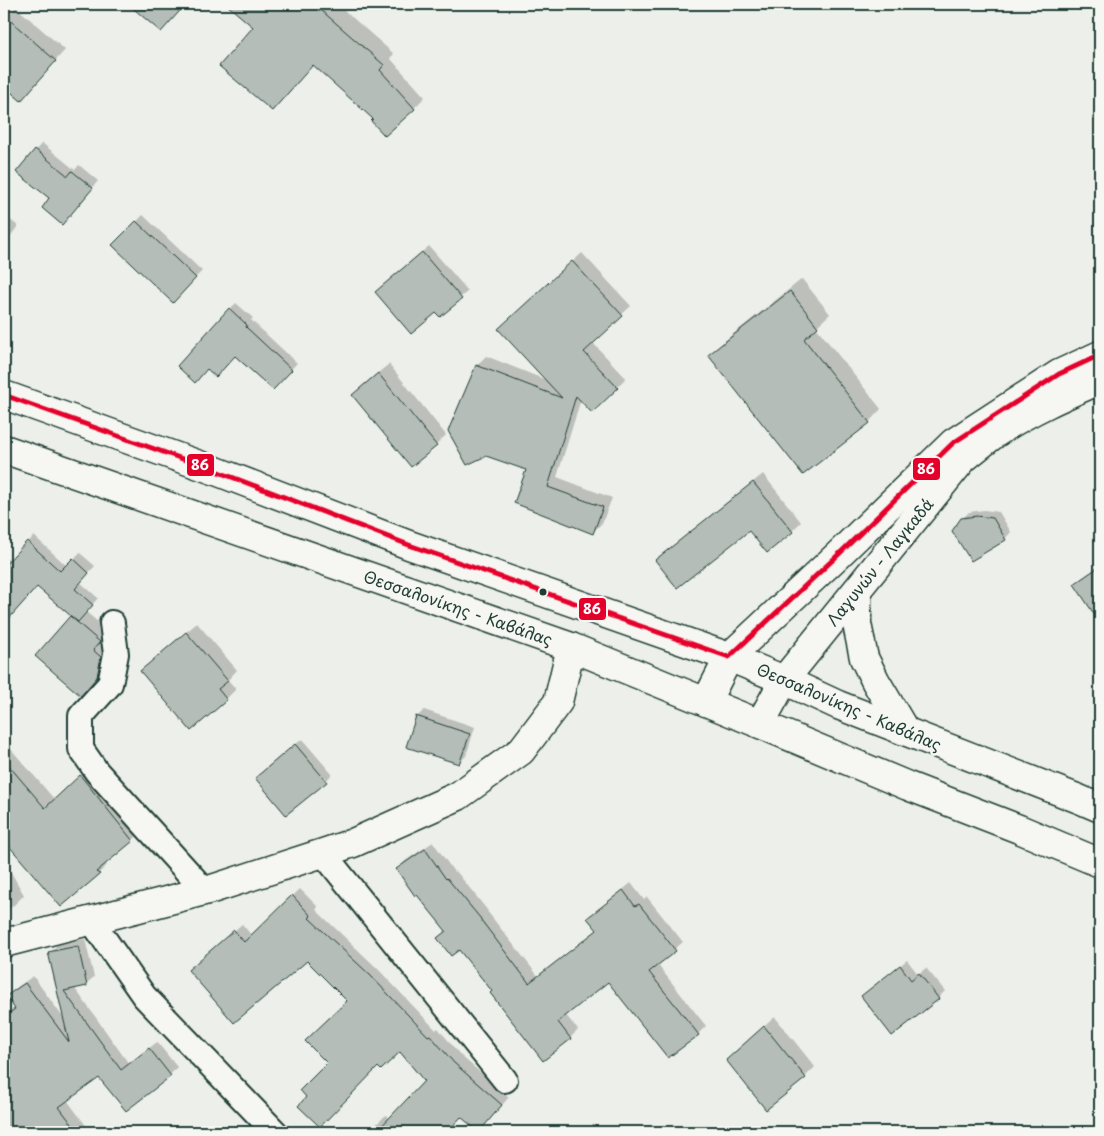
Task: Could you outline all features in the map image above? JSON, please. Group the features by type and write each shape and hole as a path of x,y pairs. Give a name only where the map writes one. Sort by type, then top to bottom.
{"main road":[{"name":"Λαγυνών - Λαγκαδά","path":"706,702 729,657 838,555 953,442 1059,374 1100,355"},
{"name":"Λαγυνών - Λαγκαδά","path":"760,724 784,680 963,459 996,432 1071,392 1100,380"},
{"name":"Θεσσαλονίκης - Καβάλας","path":"4,394 216,471 409,545 729,657 838,705 1100,808"},
{"name":"Θεσσαλονίκης - Καβάλας","path":"4,449 571,647 908,786 1019,828 1100,863"},
{"path":"857,591 857,624 864,658 905,731"},
{"path":"4,943 204,890 324,853 353,843 458,796 521,751 558,702 571,647"}],"street":[{"path":"112,623 116,654 110,684 82,716 80,749 97,772 204,890"},
{"path":"324,853 505,1080"},
{"path":"91,920 144,996 276,1132"}],"building":[{"path":"128,4 186,4 161,32"},
{"path":"226,4 314,4 384,65 380,70 415,109 385,136 371,121 373,119 313,65 272,111 219,66 253,27"},
{"path":"4,15 56,61 21,101 4,86"},
{"path":"35,149 68,176 72,171 93,188 62,225 42,208 49,198 16,172"},
{"path":"136,221 196,278 173,303 112,245"},
{"path":"422,252 462,299 440,317 436,313 411,334 375,292"},
{"path":"572,261 623,316 584,352 618,388 592,413 576,396 548,487 603,507 593,534 514,503 526,470 486,456 467,465 448,431 476,365 562,398 498,329"},
{"path":"790,291 818,327 804,339 870,423 803,475 708,355"},
{"path":"229,308 247,325 246,327 292,370 273,390 235,356 216,377 207,369 195,383 177,366"},
{"path":"378,373 437,446 411,467 352,395"},
{"path":"753,482 793,532 767,553 749,531 677,588 655,560"},
{"path":"977,516 993,518 1006,540 971,561 952,531 961,518"},
{"path":"27,541 60,571 73,558 89,573 75,589 93,605 78,622 37,587 4,624 4,566"},
{"path":"1100,566 1100,623 1074,584"},
{"path":"70,616 100,642 93,650 101,657 97,677 81,696 35,656"},
{"path":"186,632 228,681 218,689 227,700 191,731 140,671"},
{"path":"416,716 470,734 459,764 406,747"},
{"path":"295,744 327,782 286,815 255,778"},
{"path":"4,760 45,808 80,775 133,841 96,872 100,874 61,907 4,840"},
{"path":"425,849 446,879 481,919 529,983 597,930 587,918 623,890 635,906 639,904 676,951 649,972 699,1035 668,1058 608,982 558,1022 571,1039 543,1061 490,993 492,991 459,950 451,956 437,938 446,931 417,895 415,896 396,869"},
{"path":"292,895 311,916 309,918 370,975 428,1036 430,1035 454,1063 502,1105 479,1132 461,1117 447,1132 376,1132 424,1081 400,1052 381,1070 378,1067 320,1127 298,1106 306,1097 300,1090 327,1063 305,1041 347,1001 307,961 234,1023 188,970 234,930 244,942"},
{"path":"78,946 87,986 64,991 121,1070 149,1048 171,1076 126,1111 99,1078 59,1107 78,1132 4,1132 4,1017 15,1009 6,996 25,983 69,1042 48,952"},
{"path":"900,965 911,980 919,973 939,999 892,1036 861,996"},
{"path":"764,1026 806,1078 766,1110 726,1060"}],"transit line":[{"name":"86","path":"4,395 216,471 409,545 729,657 838,555 953,443 1059,374 1100,355"}]}
